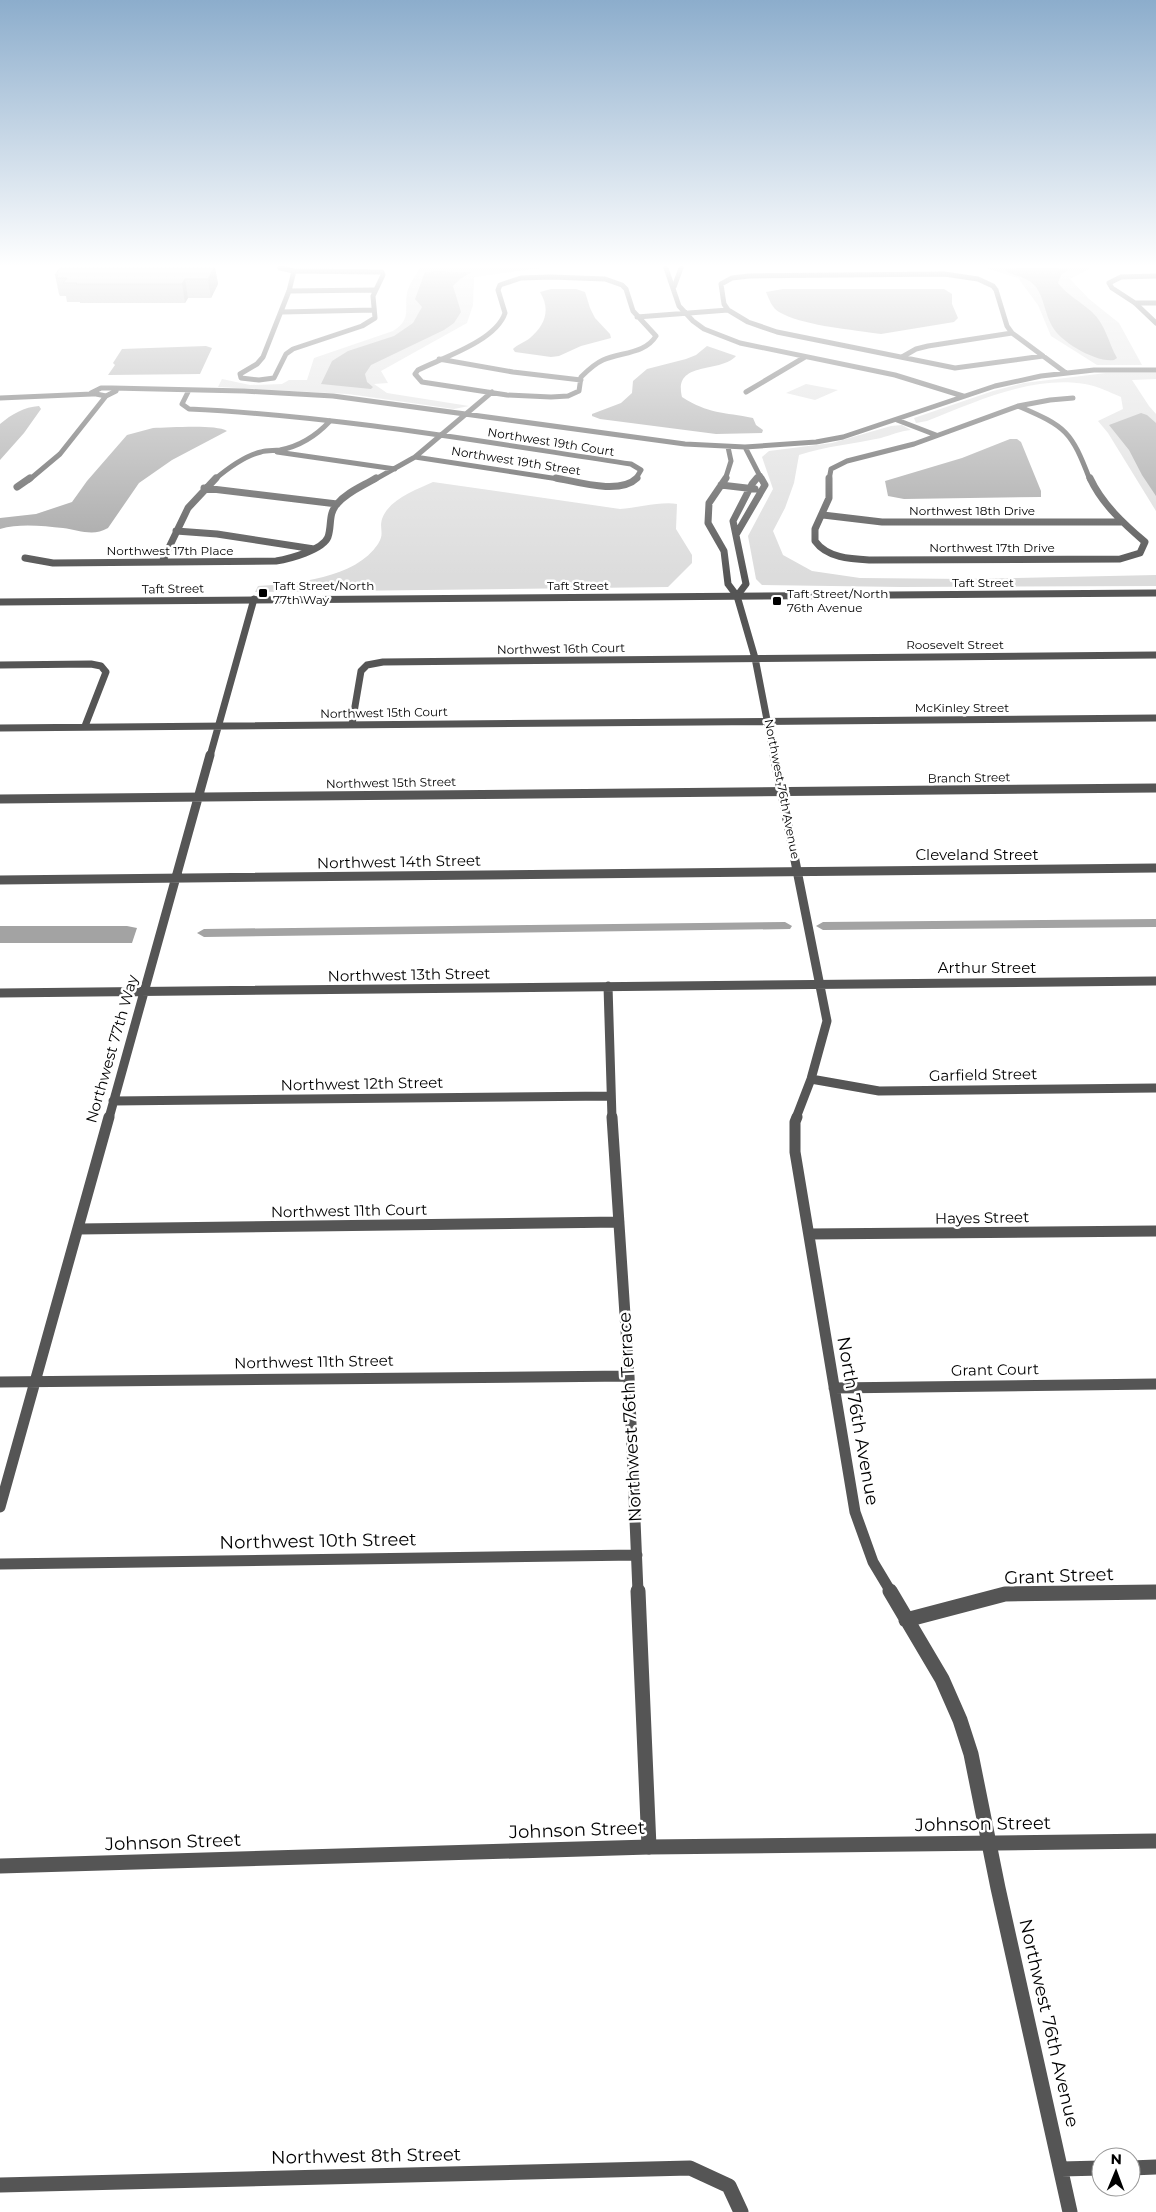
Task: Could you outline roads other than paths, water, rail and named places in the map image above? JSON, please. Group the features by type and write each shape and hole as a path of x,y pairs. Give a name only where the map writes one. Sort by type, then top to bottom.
{"street":[{"path":"245,371 240,374 241,378 259,380 274,378 277,371"},
{"path":"417,371 415,374 422,382 542,398 571,396 578,392 581,380 587,371"},
{"path":"509,371 581,380"},
{"path":"746,392 781,371"},
{"path":"876,371 895,375 963,396"},
{"path":"0,398 55,397 113,391 161,390 244,391 333,396 685,444 745,447 816,442 859,432 963,396 1019,380 1066,373 1119,371"},
{"name":"Northwest 19th Court","path":"189,390 182,404 189,409 252,412 330,421 637,466 641,470 641,474 633,482 624,486 614,487"},
{"path":"17,487 33,477 64,449 91,411 113,391"},
{"path":"176,531 218,534 314,549 325,541 328,536 330,516 337,504 363,484 415,457 492,392"},
{"path":"94,393 106,396"},
{"path":"91,411 94,393"},
{"path":"823,515 829,500 828,473 831,468 841,463 894,451 1018,406 1049,398 1073,398"},
{"path":"1018,406 1051,420 1067,433 1077,447 1091,481 1108,506 1122,522"},
{"path":"897,420 936,436"},
{"path":"162,562 185,510 204,488 249,456 301,444 312,439 330,421"},
{"name":"Northwest 76th Avenue","path":"728,447 731,461 728,475 709,503 708,523 724,551 728,584 738,596 755,658 798,870 818,984"},
{"path":"737,534 765,485 745,447"},
{"path":"274,450 283,454 395,469"},
{"name":"Northwest 19th Street","path":"415,457 614,487"},
{"path":"738,596 746,584 733,521 750,488 760,475"},
{"path":"721,485 762,490"},
{"path":"204,488 337,504"},
{"name":"Northwest 18th Drive","path":"823,515 882,522 1122,522"},
{"name":"Northwest 17th Drive","path":"823,515 814,534 816,542 826,552 840,558 870,560 1120,559 1141,553 1145,547 1145,542 1122,522"},
{"name":"Northwest 17th Place","path":"25,558 53,563 276,561 296,557 314,549"},
{"name":"Taft Street","path":"0,602 1156,593"},
{"name":"Northwest 77th Way","path":"0,1507 254,599"},
{"name":"Roosevelt Street","path":"755,658 1156,655"},
{"name":"Northwest 16th Court","path":"352,724 361,671 367,665 382,662 755,658"},
{"path":"0,665 91,664 101,666 106,672 85,726"},
{"name":"McKinley Street","path":"768,720 1156,718"},
{"name":"Northwest 15th Court","path":"0,728 768,720"},
{"name":"Branch Street","path":"782,791 1156,788"},
{"name":"Northwest 15th Street","path":"0,799 782,791"},
{"name":"Cleveland Street","path":"798,870 1156,868"},
{"name":"Northwest 14th Street","path":"0,880 798,870"},
{"name":"Arthur Street","path":"818,984 1156,980"},
{"name":"Northwest 13th Street","path":"0,993 818,984"},
{"name":"North 76th Avenue","path":"818,984 827,1021 811,1079 795,1122 795,1152 855,1512 873,1562 942,1679 960,1720 971,1754 990,1843"},
{"name":"Northwest 76th Terrace","path":"608,986 611,1096 629,1376 649,1847"},
{"name":"Garfield Street","path":"811,1079 879,1091 1156,1088"},
{"name":"Northwest 12th Street","path":"113,1101 611,1096"},
{"name":"Northwest 11th Court","path":"79,1229 619,1222"},
{"name":"Hayes Street","path":"809,1234 1156,1231"},
{"name":"Northwest 11th Street","path":"0,1382 629,1376"},
{"name":"Grant Court","path":"834,1388 1156,1384"},
{"name":"Northwest 10th Street","path":"0,1564 637,1554"},
{"name":"Grant Street","path":"906,1620 1005,1594 1156,1592"},
{"name":"Johnson Street","path":"0,1866 649,1847 1156,1841"},
{"name":"Northwest 76th Avenue","path":"990,1843 998,1888 1070,2212"},
{"path":"1141,2168 1156,2167"},
{"name":"Northwest 8th Street","path":"0,2185 690,2168 729,2186 741,2212"},
{"path":"1061,2169 1091,2168"}],"waterway":[{"path":"823,926 1156,923"},
{"path":"204,933 785,926"}],"place":[{"name":"Taft Street/North 77th Way","path":"263,593"},
{"name":"Taft Street/North 76th Avenue","path":"777,601"}]}
